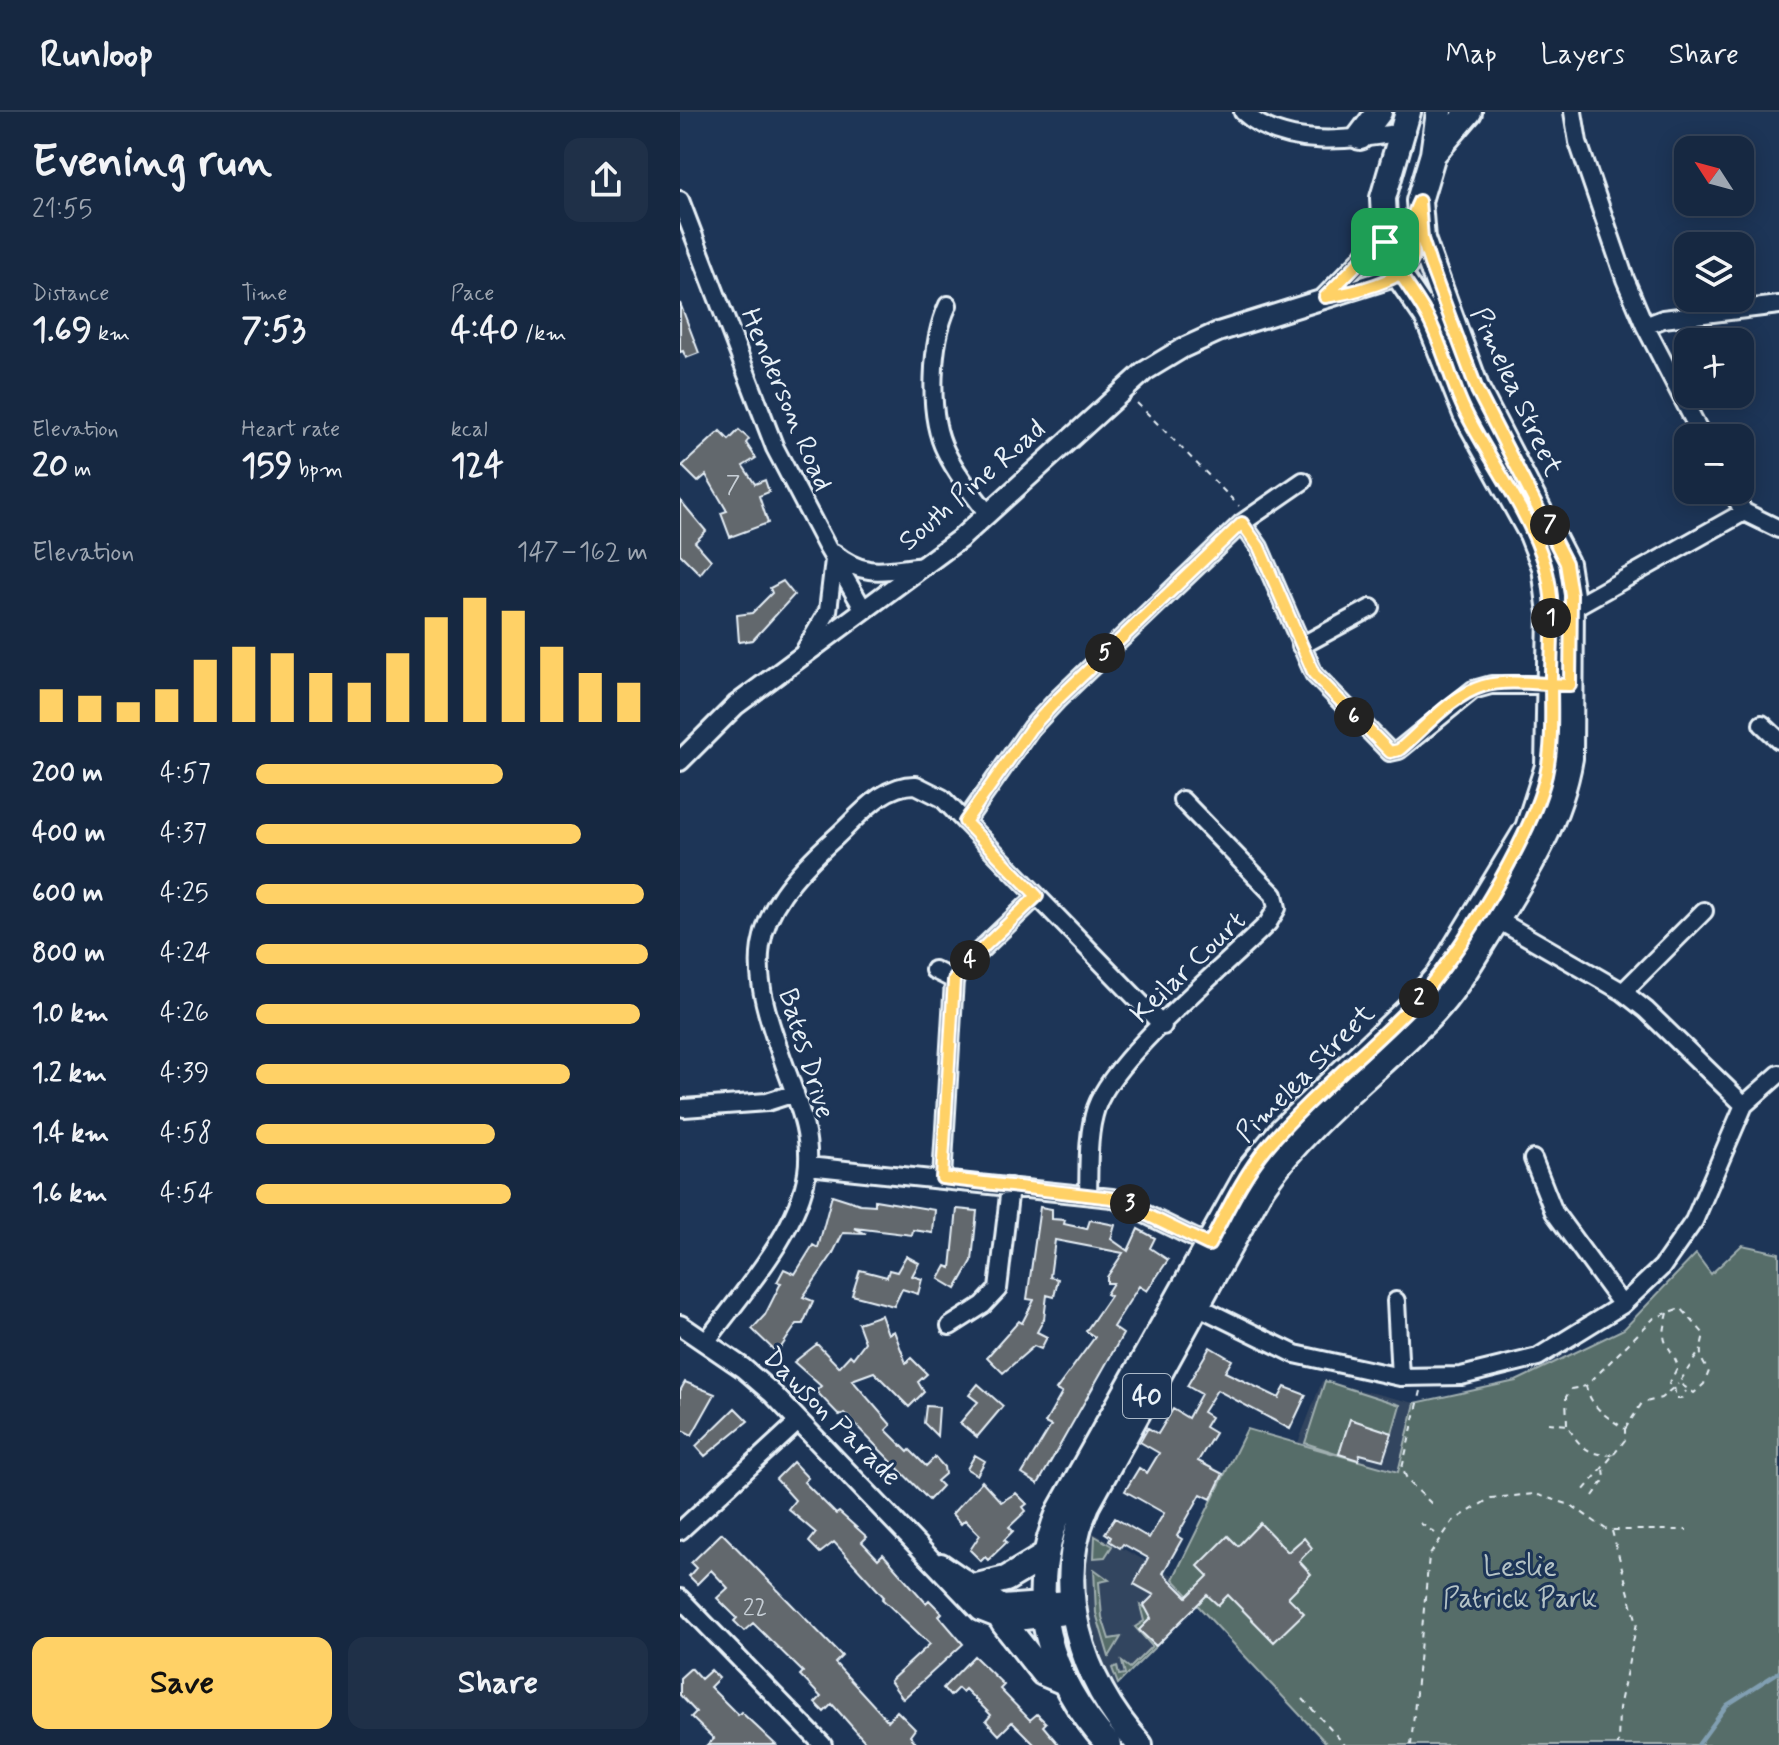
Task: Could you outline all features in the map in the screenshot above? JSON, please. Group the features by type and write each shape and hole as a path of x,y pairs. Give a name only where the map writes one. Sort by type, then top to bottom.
{"main road":[{"path":"1365,137 1379,112"},
{"name":"40","path":"1419,201 1433,154 1439,112"},
{"path":"1433,154 1469,112"},
{"name":"40","path":"1398,274 1383,230 1383,198 1406,122"},
{"name":"Pimelea Street","path":"1419,201 1422,239 1477,390 1561,549 1569,574 1571,609 1560,685"},
{"name":"Pimelea Street","path":"1072,1607 1072,1552 1081,1518 1218,1250 1278,1166 1433,1013 1458,983 1488,914 1550,828 1565,788 1570,758 1551,598 1540,550 1466,414 1428,318 1398,274"},
{"name":"Pimelea Street","path":"1042,1612 1046,1555 1064,1502 1189,1302"},
{"path":"973,1587 1006,1579 1046,1555"},
{"name":"40","path":"1072,1607 1094,1674 1140,1745"},
{"name":"40","path":"1042,1612 1051,1654 1062,1681 1109,1745"},
{"path":"1003,1622 1043,1673 1062,1681"}],"street":[{"path":"1243,112 1264,127 1296,137 1365,137 1406,122"},
{"path":"1573,112 1578,142 1645,326 1696,424"},
{"path":"1365,137 1391,171"},
{"name":"Henderson Road","path":"680,200 775,448 864,610"},
{"path":"1398,274 1413,259 1410,218 1419,201"},
{"name":"South Pine Road","path":"1325,297 1362,259 1383,230"},
{"name":"South Pine Road","path":"680,761 736,705 924,566 988,514 1119,393 1164,358 1218,332 1325,297 1351,293 1398,274"},
{"path":"948,305 939,325 935,348 936,417 944,449 988,514"},
{"path":"1645,326 1663,319 1779,305"},
{"path":"965,822 1031,728 1058,699 1242,523 1303,481"},
{"path":"1739,504 1744,512 1779,529"},
{"path":"1571,609 1744,512"},
{"path":"1242,523 1259,547 1314,674 1390,752 1399,750 1473,690 1501,684 1560,685"},
{"path":"830,553 854,568 874,572 924,566"},
{"path":"797,661 828,611 830,553"},
{"path":"1301,646 1371,608"},
{"path":"1762,724 1779,740"},
{"name":"Bates Drive","path":"706,1342 794,1216 808,1166 807,1133 759,987 761,947 779,899 809,861 892,789 910,785 926,788 965,822 1163,1026"},
{"name":"Keilar Court","path":"1088,1194 1092,1128 1100,1100 1123,1066 1268,923 1278,906 1271,892 1182,800"},
{"path":"942,1178 954,980 966,964 1037,896"},
{"path":"1623,992 1704,911"},
{"path":"1488,914 1623,992 1646,1010 1744,1105"},
{"path":"934,970 954,980"},
{"path":"1189,1302 1295,1354 1400,1377 1423,1378 1494,1370 1538,1357 1622,1305 1662,1267 1694,1221 1744,1105 1779,1074"},
{"path":"684,1108 767,1102 795,1093"},
{"path":"1533,1159 1554,1212 1622,1305"},
{"path":"808,1166 1088,1194 1122,1201 1218,1250"},
{"path":"950,1326 983,1305 998,1289 1010,1187"},
{"path":"1396,1301 1400,1377"},
{"name":"Dawson Parade","path":"680,1325 755,1377 935,1560 1002,1605 1042,1612"},
{"path":"680,1531 799,1421"},
{"name":"Dawson Parade","path":"935,1560 950,1584 973,1605 987,1616 1003,1622 1072,1607"},
{"path":"680,1598 823,1745"}],"path":[{"path":"1135,401 1241,508 1242,523"},
{"path":"1583,1491 1604,1467 1625,1440 1625,1429 1642,1403 1661,1398 1679,1383 1699,1352 1704,1334 1681,1308 1654,1318 1586,1386 1571,1389 1566,1397 1568,1425 1573,1438 1582,1447 1605,1456 1614,1454"},
{"path":"1668,1313 1663,1335 1664,1347 1678,1366 1669,1384 1674,1386"},
{"path":"1679,1383 1694,1393 1704,1384 1709,1371 1701,1362 1699,1352"},
{"path":"1423,1378 1402,1468 1408,1481 1434,1506"},
{"path":"1586,1386 1595,1406 1625,1429"},
{"path":"1674,1386 1676,1399 1681,1399 1686,1390"},
{"path":"1548,1423 1568,1425"},
{"path":"1593,1496 1605,1479 1604,1467"},
{"path":"1411,1745 1429,1556 1439,1536 1472,1507 1491,1498 1514,1493 1555,1498 1611,1530 1687,1530"},
{"path":"1420,1523 1439,1536"},
{"path":"1611,1530 1637,1623 1619,1708 1618,1745"},
{"path":"1303,1699 1345,1745"}],"shaded area":[{"path":"1322,1381 1415,1403 1398,1472 1298,1443"},
{"path":"1086,1529 1174,1576 1197,1604 1112,1690 1087,1611"}],"green space":[{"name":"Leslie Patrick Park","path":"1742,1245 1779,1253 1779,1745 1328,1745 1173,1579 1247,1429 1398,1472 1415,1403 1516,1381 1624,1329 1696,1254 1711,1274"},
{"path":"1325,1381 1400,1405 1392,1433 1350,1420 1339,1454 1305,1443"},
{"path":"1095,1536 1112,1546 1105,1557 1094,1558"},
{"path":"1094,1569 1109,1580 1099,1582 1102,1617 1109,1639 1121,1637 1109,1657 1096,1613"},
{"path":"1140,1605 1149,1610 1151,1618 1139,1630 1156,1646 1118,1684 1112,1668 1117,1666 1119,1675 1125,1674 1122,1662 1130,1668 1152,1646 1135,1627 1144,1621"}],"building":[{"path":"680,303 699,353 686,358 683,351 680,352"},
{"path":"739,430 749,439 746,443 756,458 743,466 755,484 765,480 769,492 759,496 768,523 730,537 721,513 727,511 706,475 698,482 682,466 720,431 729,440"},
{"path":"680,500 706,531 695,542 711,560 700,574 680,554"},
{"path":"783,581 794,595 753,640 739,642 737,615 752,613 772,593 770,588"},
{"path":"832,1195 860,1204 875,1205 875,1200 935,1210 933,1233 913,1230 912,1235 855,1228 866,1234 843,1233 803,1297 813,1301 803,1324 797,1324 777,1353 752,1329 765,1315 781,1283 777,1282 784,1269 795,1274 813,1245 818,1248"},
{"path":"1040,1207 1052,1209 1052,1219 1065,1220 1064,1224 1087,1229 1090,1220 1115,1225 1111,1239 1128,1251 1138,1229 1155,1238 1150,1248 1168,1260 1147,1291 1139,1286 1113,1327 1123,1334 1038,1484 1022,1474 1051,1426 1045,1423 1062,1393 1056,1390 1095,1337 1086,1331 1110,1296 1106,1294 1113,1283 1107,1283 1107,1277 1123,1253 1055,1240 1050,1277 1058,1279 1054,1297 1047,1295 1044,1319 1037,1332 1047,1337 1041,1349 1034,1346 1003,1373 987,1357 1019,1321 1022,1323 1034,1300 1027,1299"},
{"path":"957,1209 977,1211 972,1261 956,1289 939,1279 946,1266 951,1268"},
{"path":"906,1256 919,1263 912,1276 922,1279 918,1294 902,1289 894,1306 852,1295 860,1270 887,1277 889,1270 897,1272"},
{"path":"881,1315 888,1334 894,1331 906,1363 911,1358 927,1374 918,1382 924,1392 909,1407 874,1372 852,1380 891,1425 886,1430 908,1452 910,1450 926,1466 935,1457 944,1467 945,1474 937,1481 942,1486 929,1500 844,1413 840,1416 816,1391 821,1386 794,1362 817,1344 839,1367 850,1355 853,1358 865,1342 858,1323"},
{"path":"1210,1347 1232,1360 1225,1372 1279,1398 1285,1387 1306,1395 1290,1429 1217,1390 1203,1412 1211,1417 1205,1427 1215,1433 1198,1461 1223,1474 1211,1499 1201,1494 1177,1536 1182,1539 1163,1573 1187,1597 1208,1576 1198,1566 1228,1536 1238,1546 1260,1523 1288,1552 1304,1538 1312,1548 1299,1561 1311,1574 1288,1597 1304,1613 1274,1642 1228,1595 1218,1605 1207,1595 1156,1646 1139,1630 1151,1618 1144,1605 1154,1595 1134,1584 1148,1558 1123,1544 1120,1548 1109,1541 1111,1537 1105,1533 1115,1518 1149,1538 1164,1513 1125,1491 1139,1468 1147,1473 1159,1453 1140,1442 1148,1428 1158,1434 1173,1409 1188,1418 1201,1394 1187,1386"},
{"path":"685,1382 715,1394 692,1435 680,1429 680,1391"},
{"path":"978,1384 1003,1406 977,1437 960,1423 978,1402 969,1395"},
{"path":"926,1406 939,1407 937,1436 924,1423"},
{"path":"735,1408 748,1421 705,1456 696,1446"},
{"path":"1350,1419 1392,1433 1383,1460 1360,1454 1358,1460 1339,1454"},
{"path":"975,1455 985,1461 977,1475 967,1469"},
{"path":"793,1462 808,1478 804,1482 836,1514 839,1512 867,1537 862,1542 878,1559 883,1554 926,1603 929,1600 942,1613 939,1616 963,1644 903,1699 890,1681 930,1644 882,1599 884,1597 834,1542 820,1553 809,1542 816,1533 788,1509 795,1500 776,1479"},
{"path":"982,1481 1001,1502 1016,1493 1027,1504 1023,1507 1026,1511 1009,1527 1013,1531 1004,1540 1007,1542 988,1560 985,1557 981,1561 970,1550 980,1535 965,1520 961,1524 952,1514"},
{"path":"722,1533 842,1656 835,1663 888,1721 897,1711 915,1729 910,1736 918,1745 868,1745 832,1704 824,1712 815,1703 821,1697 800,1675 803,1672 753,1623 744,1631 734,1621 737,1618 717,1598 728,1588 711,1570 697,1584 689,1576 696,1568 691,1563"},
{"path":"974,1656 1004,1685 1000,1689 1030,1720 1037,1714 1046,1723 1043,1726 1059,1745 1035,1745 1012,1722 999,1735 986,1721 991,1715 965,1689 962,1692 958,1688 950,1696 943,1688"},
{"path":"691,1668 701,1679 711,1670 719,1678 710,1687 738,1715 741,1712 776,1745 707,1745 714,1739 691,1717 696,1712 680,1695 680,1678"}],"waterway":[{"path":"1698,1745 1727,1705 1779,1672"}],"route":[{"path":"1385,242 1383,230 1362,259 1325,297 1371,286 1398,274 1409,266 1413,259 1410,218 1419,201 1422,239 1477,390 1555,534 1566,563 1571,595 1570,685 1551,685 1501,684 1481,687 1458,700 1399,750 1390,752 1314,674 1259,547 1242,523 1031,728 965,822 1037,896 966,964 954,980 950,999 942,1178 1112,1198 1209,1245 1246,1176 1268,1146 1411,1007 1439,975 1531,822 1539,802 1550,745 1551,708 1551,685 1551,656 1551,613 1551,598 1545,567 1532,534 1466,414 1428,318 1398,274 1385,242"}]}
